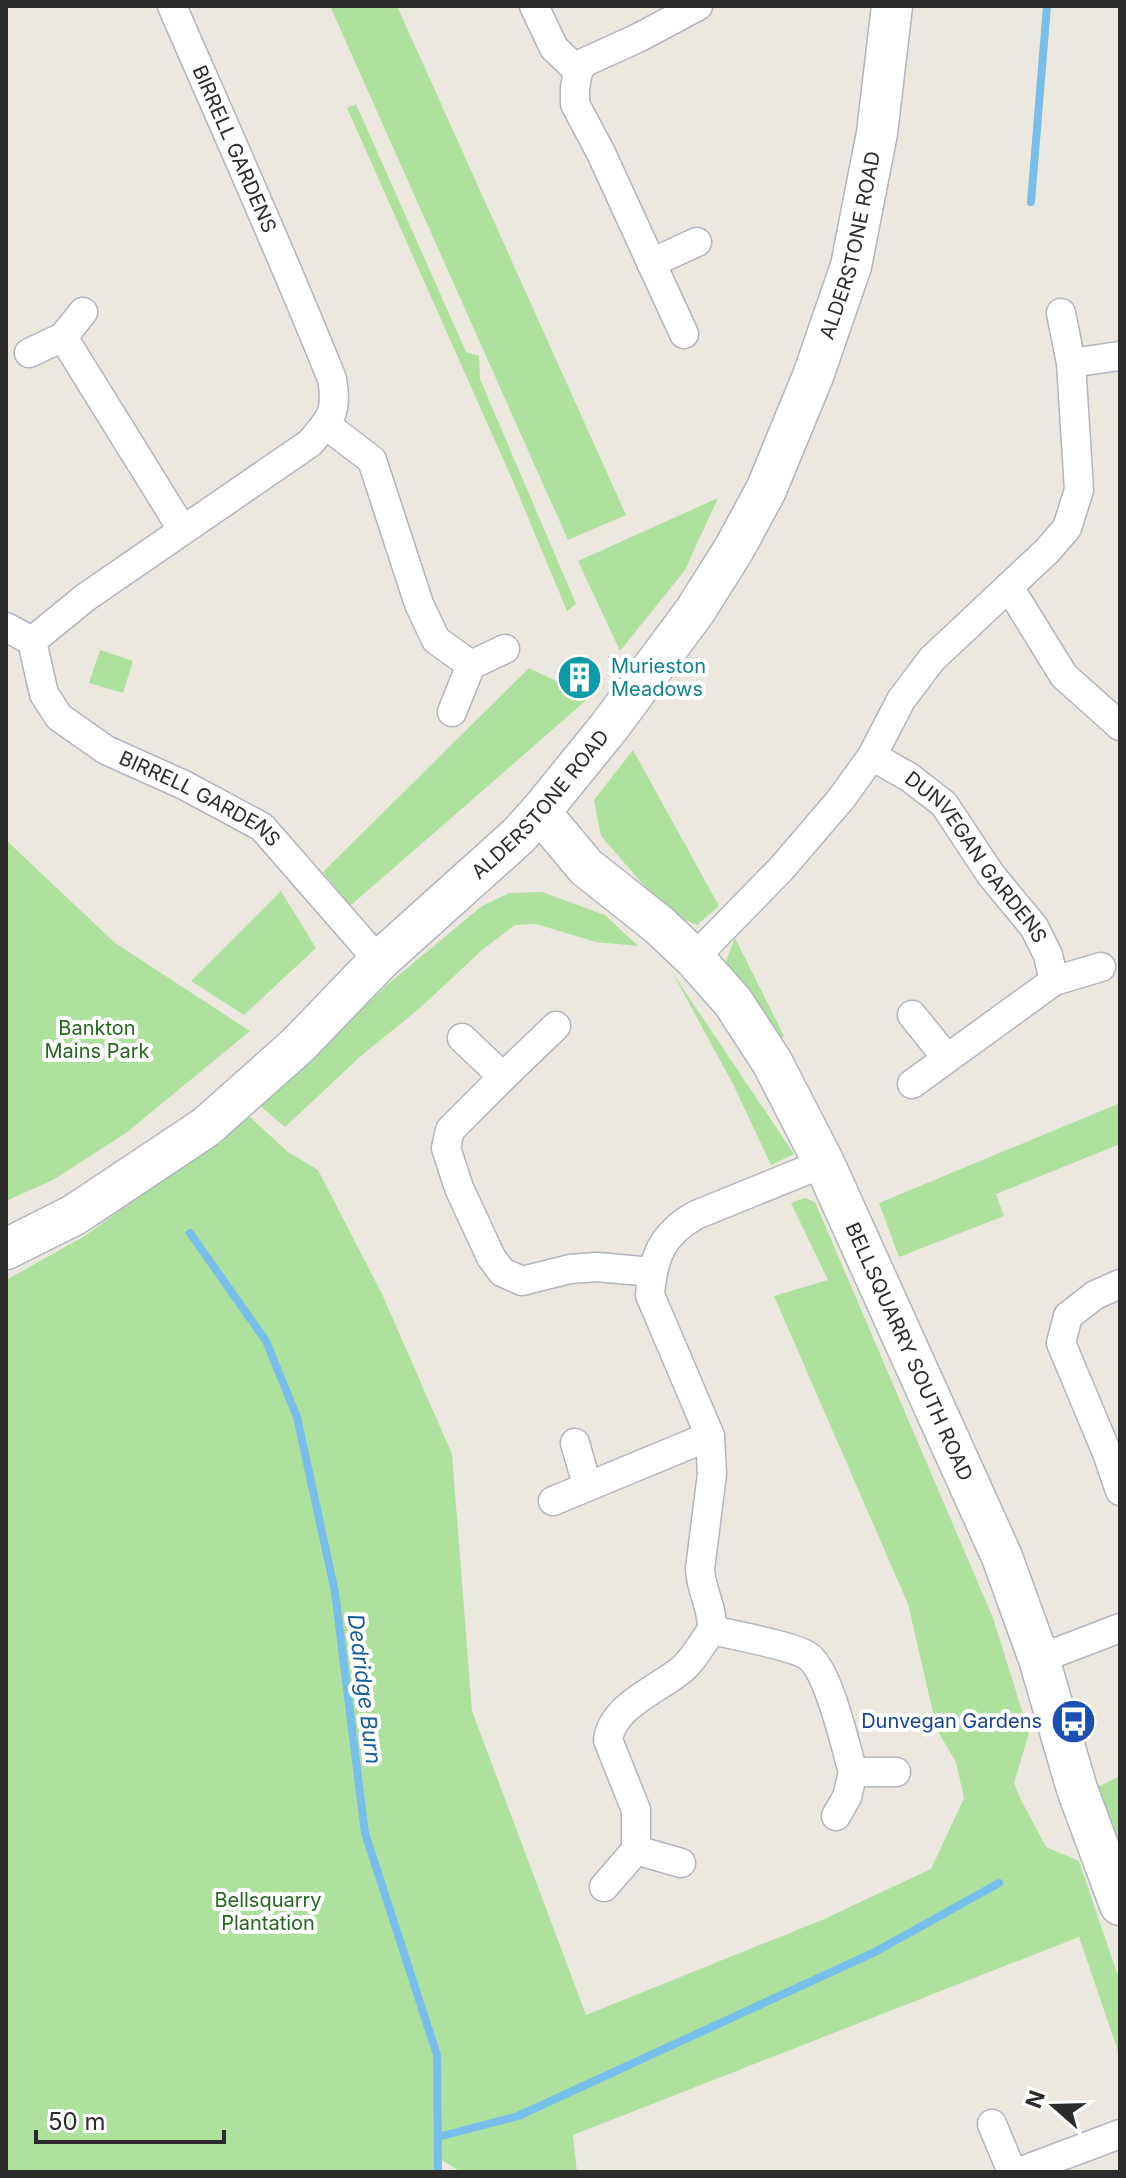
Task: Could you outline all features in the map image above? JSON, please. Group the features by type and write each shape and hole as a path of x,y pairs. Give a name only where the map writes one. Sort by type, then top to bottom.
{"street":[{"name":"BIRRELL GARDENS","path":"172,6 280,251 332,379 336,400 326,425"},
{"path":"534,6 554,48 578,71"},
{"path":"684,334 601,153 575,104 578,71 585,62 698,6"},
{"name":"ALDERSTONE ROAD","path":"6,1249 74,1215 206,1127 298,1045 379,961 529,824 609,727 695,611 766,490 813,376 851,266 877,133 892,6"},
{"path":"651,263 697,242"},
{"path":"29,353 63,337 83,312"},
{"path":"694,958 781,869 841,799 872,756 901,700 932,659 1067,528 1079,490 1071,363 1061,313"},
{"path":"63,337 182,529"},
{"path":"1071,363 1119,356"},
{"path":"6,627 32,641 86,597 310,443 326,425 372,460 419,604 436,640 471,665"},
{"path":"1009,587 1064,676 1120,726"},
{"name":"BIRRELL GARDENS","path":"32,641 44,694 59,717 106,750 184,785 262,827 379,961"},
{"path":"452,712 471,665 505,649"},
{"name":"DUNVEGAN GARDENS","path":"872,756 909,777 944,804 991,875 1034,927 1048,955 1054,981"},
{"name":"BELLSQUARRY SOUTH ROAD","path":"529,824 659,925 694,958 733,1002 772,1062 824,1163 1002,1557 1039,1659 1077,1789 1120,1905"},
{"path":"912,1084 1054,981 1101,967"},
{"path":"912,1015 946,1057"},
{"path":"556,1026 450,1130 446,1148 459,1188 491,1257 502,1272 522,1281 583,1268 652,1272"},
{"path":"462,1038 503,1077"},
{"path":"604,1887 636,1850 636,1810 608,1740 610,1728 626,1709 683,1669 712,1630 713,1614 700,1569 712,1474 710,1436 650,1295 652,1272 664,1239 680,1224 824,1163"},
{"path":"1120,1284 1095,1295 1068,1316 1061,1343 1120,1491"},
{"path":"553,1501 710,1436"},
{"path":"575,1443 587,1485"},
{"path":"1039,1659 1120,1628"},
{"path":"712,1630 810,1657 826,1683 853,1772 847,1797 836,1816"},
{"path":"853,1772 896,1772"},
{"path":"636,1850 681,1863"},
{"path":"992,2124 1012,2172"},
{"path":"1019,2172 1120,2134"}],"green space":[{"path":"330,6 397,6 626,515 568,540"},
{"path":"356,104 466,352 479,356 480,379 576,604 567,611 512,479 347,108"},
{"path":"718,498 685,570 620,651 578,561"},
{"path":"100,650 133,661 123,693 89,683"},
{"path":"529,668 590,697 350,906 323,872"},
{"path":"633,750 719,906 697,925 667,912 601,836 594,800"},
{"name":"Bankton Mains Park","path":"6,840 115,943 250,1031 126,1133 53,1180 6,1201"},
{"path":"281,891 316,948 244,1015 191,981"},
{"path":"542,892 605,915 638,946 596,942 536,924 515,925 362,1055 285,1127 260,1106 388,984 482,906 509,893"},
{"path":"735,938 784,1036 776,1043 725,964"},
{"path":"672,972 794,1154 771,1165 733,1084"},
{"path":"1120,1103 1120,1144 996,1194 1004,1216 899,1257 879,1203"},
{"name":"Bellsquarry Plantation","path":"250,1117 288,1152 318,1170 382,1294 452,1454 472,1711 586,2015 822,1920 931,1869 964,1798 956,1762 937,1730 908,1604 774,1296 828,1280 791,1203 805,1198 815,1202 993,1618 1029,1733 1014,1783 1046,1847 1079,1861 1120,1982 1120,2057 1079,1937 573,2135 577,2172 461,2172 439,2158 438,2172 6,2172 6,1280 83,1237"},
{"path":"1120,1776 1120,1866 1091,1790"}],"waterway":[{"path":"1031,202 1047,6"},
{"name":"Dedridge Burn","path":"190,1233 266,1341 297,1417 335,1592 365,1833 437,2055 438,2172"},
{"path":"438,2137 518,2116 875,1952 999,1883"}],"place":[{"name":"Murieston Meadows","path":"580,677"},
{"name":"Dunvegan Gardens","path":"1073,1721"}]}
